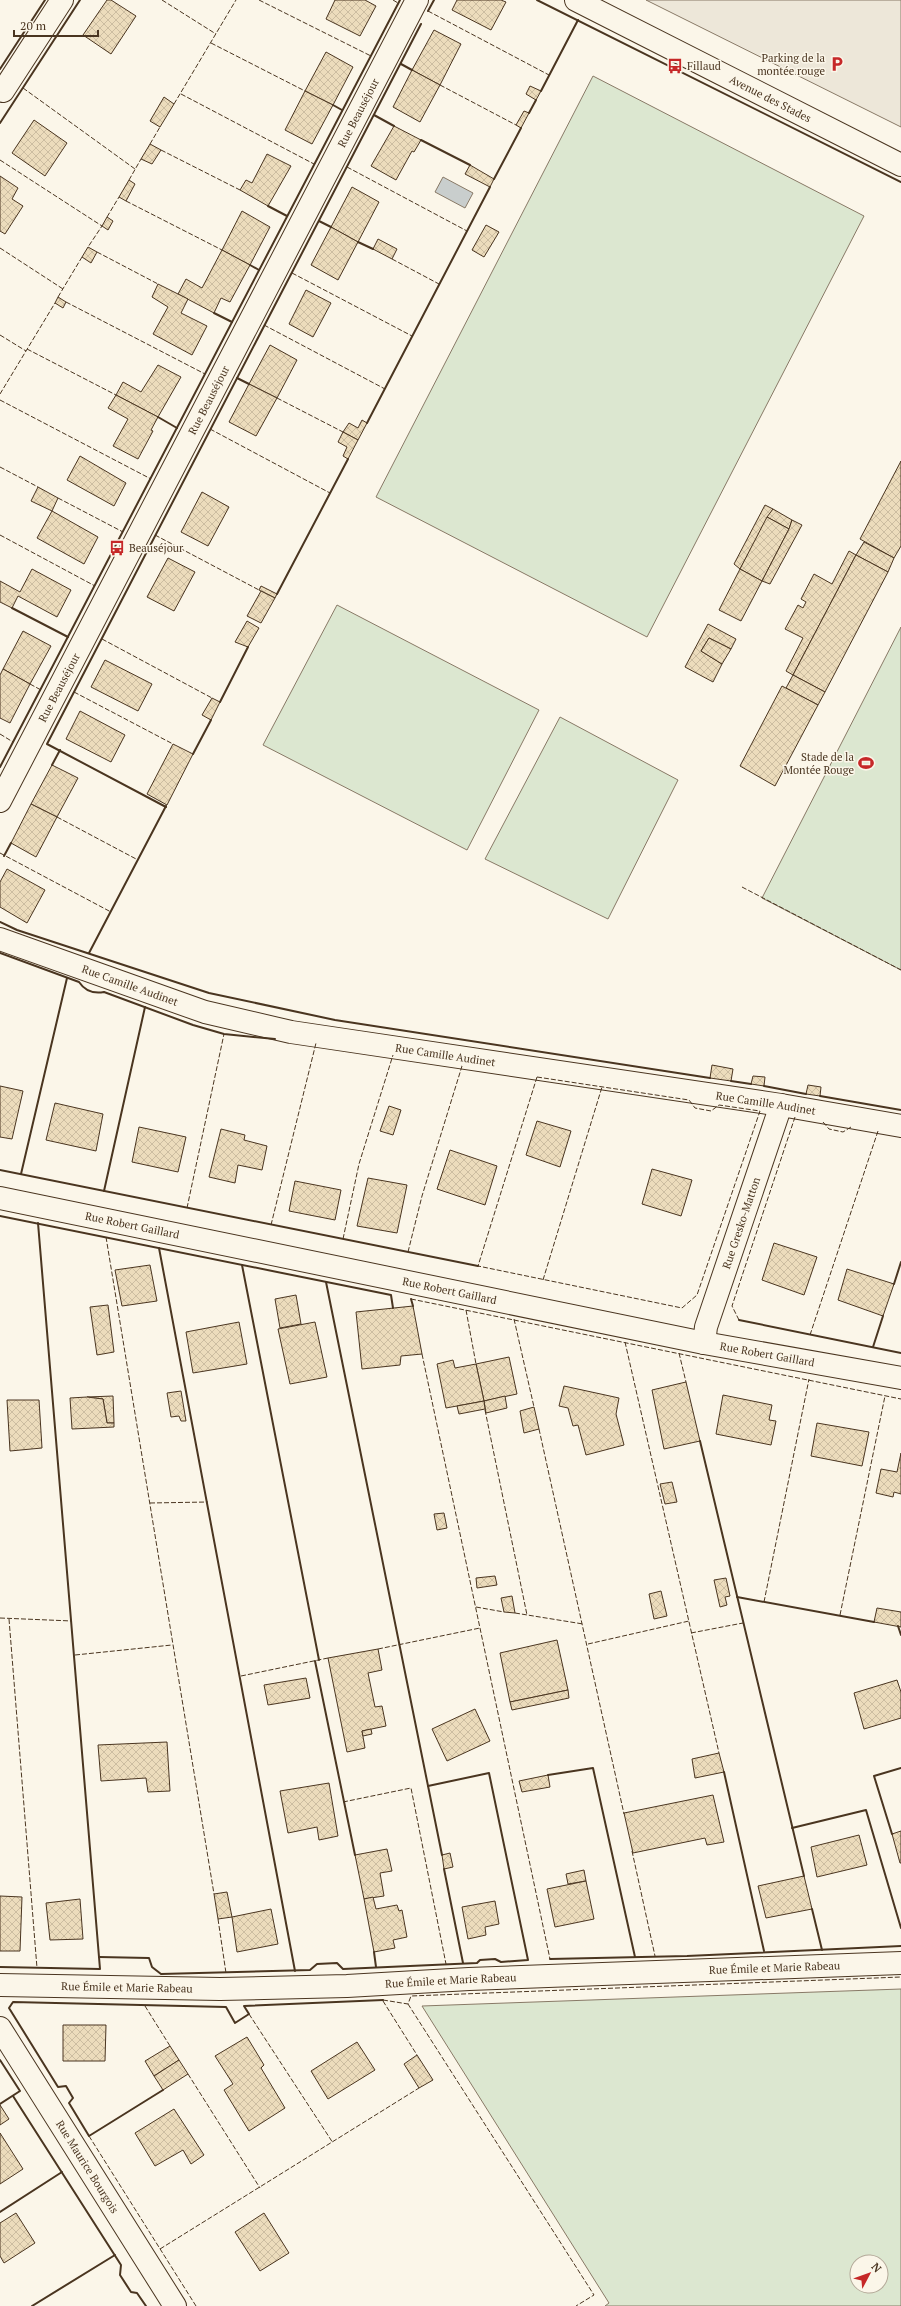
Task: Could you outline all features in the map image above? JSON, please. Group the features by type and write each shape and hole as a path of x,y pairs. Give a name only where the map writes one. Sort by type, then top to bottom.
{"street":[{"path":"1,92 62,0"},
{"name":"Rue Beauséjour","path":"0,801 417,0"},
{"name":"Avenue des Stades","path":"576,0 901,165"},
{"name":"Rue Camille Audinet","path":"0,939 205,1012 291,1032 781,1104 901,1126"},
{"name":"Rue Gresko-Matton","path":"704,1343 706,1327 781,1104"},
{"name":"Rue Robert Gaillard","path":"0,1198 704,1343 901,1378"},
{"name":"Rue Émile et Marie Rabeau","path":"0,1985 220,1989 331,1986 901,1963"},
{"name":"Rue Maurice Bourgois","path":"0,2028 175,2306"}],"green space":[{"path":"593,76 864,216 647,637 376,497"},
{"path":"337,605 539,710 467,850 263,745"},
{"name":"Stade de la Montée Rouge","path":"901,627 901,970 762,898"},
{"path":"560,717 678,780 608,919 485,859"},
{"path":"901,1989 901,2306 605,2306 609,2303 422,2006"}],"shaded area":[{"name":"Parking de la montée rouge","path":"646,0 901,0 901,127"},
{"path":"443,177 473,193 465,208 435,192"}],"building":[{"path":"107,0 111,0 136,16 111,54 83,35"},
{"path":"335,0 365,0 376,6 360,36 326,19"},
{"path":"457,0 501,0 506,2 491,30 452,10"},
{"path":"434,30 461,44 440,85 412,70"},
{"path":"326,52 353,67 333,105 305,91"},
{"path":"412,70 440,85 420,122 393,107"},
{"path":"530,86 541,91 536,100 526,94"},
{"path":"305,91 333,105 312,144 285,130"},
{"path":"164,97 174,104 160,127 150,121"},
{"path":"524,111 529,113 521,128 516,125"},
{"path":"34,120 67,143 45,176 12,153"},
{"path":"394,126 421,140 414,152 412,151 396,180 371,166"},
{"path":"150,144 161,150 152,164 141,159"},
{"path":"267,154 291,166 268,206 240,190 246,180 252,183"},
{"path":"470,165 494,179 490,187 465,174"},
{"path":"0,176 18,188 12,199 23,206 5,234 0,231"},
{"path":"129,180 135,184 126,201 119,197"},
{"path":"352,187 379,202 358,242 331,227"},
{"path":"242,211 270,227 250,265 222,250"},
{"path":"107,217 113,221 108,230 102,226"},
{"path":"486,225 499,232 484,257 472,250"},
{"path":"331,227 358,242 338,280 311,265"},
{"path":"378,239 397,249 392,259 373,249"},
{"path":"88,247 97,252 91,263 82,257"},
{"path":"222,250 250,265 230,302 221,298 214,313 178,294 186,279 202,288"},
{"path":"158,284 188,299 181,313 207,326 192,355 153,334 168,307 152,297"},
{"path":"306,290 331,303 313,337 289,324"},
{"path":"58,297 66,302 63,308 55,303"},
{"path":"270,345 297,360 277,398 249,384"},
{"path":"158,365 181,377 158,417 116,395 123,382 141,392"},
{"path":"249,384 277,398 256,436 229,422"},
{"path":"116,395 158,417 151,430 153,431 138,459 113,446 128,419 108,408"},
{"path":"362,420 367,423 358,440 343,432 349,423 358,428"},
{"path":"343,432 358,440 348,459 343,456 347,447 338,442"},
{"path":"80,456 126,483 114,506 67,480"},
{"path":"901,461 901,546 894,558 860,539"},
{"path":"38,487 58,498 52,511 31,501"},
{"path":"202,492 229,507 208,546 181,532"},
{"path":"765,505 773,509 740,569 734,564"},
{"path":"773,509 792,520 789,529 767,517"},
{"path":"52,511 98,537 84,564 37,538"},
{"path":"767,517 789,529 762,581 740,569"},
{"path":"792,520 802,525 770,584 762,581 789,529"},
{"path":"864,542 894,558 888,572 856,555"},
{"path":"849,551 856,555 793,675 786,671 803,638 785,629 798,605 803,608 806,602 801,599 814,574 832,584"},
{"path":"856,555 888,572 825,692 793,675"},
{"path":"168,558 195,572 174,611 147,597"},
{"path":"32,569 71,590 57,617 18,596 12,608 0,602 0,581 20,592"},
{"path":"740,569 762,581 741,621 719,610"},
{"path":"261,586 277,594 275,598 259,590"},
{"path":"261,591 275,598 261,623 247,616"},
{"path":"247,621 259,628 248,647 235,642"},
{"path":"708,624 736,639 731,649 709,638 701,651 722,664 713,682 685,667"},
{"path":"23,631 51,646 30,684 3,669"},
{"path":"709,638 731,649 722,664 701,651"},
{"path":"105,660 152,684 138,711 91,687"},
{"path":"3,669 30,684 10,723 0,718 0,675"},
{"path":"793,675 825,692 818,705 786,688"},
{"path":"782,686 818,705 775,786 740,766"},
{"path":"212,698 220,702 211,720 202,715"},
{"path":"80,711 125,735 111,762 66,739"},
{"path":"173,744 193,754 167,805 147,794"},
{"path":"52,765 78,778 57,817 31,804"},
{"path":"31,804 57,817 36,857 11,843"},
{"path":"7,869 45,890 27,923 0,907 0,882"},
{"path":"712,1065 733,1069 731,1081 710,1078"},
{"path":"753,1076 765,1077 764,1086 751,1084"},
{"path":"808,1085 821,1087 820,1096 806,1094"},
{"path":"0,1086 23,1091 12,1139 0,1137"},
{"path":"55,1103 103,1114 96,1151 46,1140"},
{"path":"389,1106 401,1110 393,1135 380,1131"},
{"path":"537,1121 571,1131 560,1167 526,1155"},
{"path":"139,1127 186,1137 178,1172 132,1162"},
{"path":"221,1129 245,1135 244,1140 267,1146 262,1170 238,1165 235,1183 209,1177"},
{"path":"450,1150 497,1166 485,1205 437,1189"},
{"path":"652,1169 692,1180 681,1216 642,1204"},
{"path":"368,1178 407,1185 397,1233 357,1226"},
{"path":"295,1181 341,1190 335,1220 289,1211"},
{"path":"774,1243 817,1257 804,1295 762,1280"},
{"path":"150,1265 157,1301 122,1306 115,1270"},
{"path":"847,1269 894,1284 883,1316 838,1300"},
{"path":"296,1295 301,1324 280,1328 275,1299"},
{"path":"108,1305 114,1352 97,1355 90,1307"},
{"path":"413,1306 422,1354 401,1356 400,1365 362,1369 356,1312"},
{"path":"239,1322 247,1364 193,1373 186,1332"},
{"path":"315,1322 327,1377 290,1384 278,1329"},
{"path":"509,1357 517,1394 484,1401 476,1364"},
{"path":"453,1360 455,1368 476,1364 484,1401 446,1408 437,1364"},
{"path":"686,1382 700,1441 664,1449 652,1390"},
{"path":"564,1386 619,1398 616,1414 624,1445 586,1455 578,1425 573,1426 568,1408 559,1406"},
{"path":"181,1391 186,1421 181,1421 179,1416 171,1417 167,1393"},
{"path":"723,1395 772,1405 769,1420 776,1421 771,1445 716,1434"},
{"path":"113,1396 114,1423 107,1423 103,1399 87,1397"},
{"path":"505,1396 507,1408 486,1413 484,1401"},
{"path":"87,1397 103,1399 107,1423 114,1423 114,1427 72,1429 70,1398"},
{"path":"7,1400 39,1400 42,1448 10,1451"},
{"path":"484,1401 485,1409 459,1414 457,1406"},
{"path":"534,1407 539,1429 524,1433 520,1411"},
{"path":"817,1423 869,1432 862,1466 811,1456"},
{"path":"901,1453 901,1494 894,1492 893,1497 876,1493 881,1469 897,1472"},
{"path":"672,1482 677,1502 665,1504 660,1484"},
{"path":"444,1513 447,1528 437,1530 434,1514"},
{"path":"495,1576 497,1585 477,1588 476,1578"},
{"path":"726,1578 730,1596 725,1597 727,1605 720,1607 714,1580"},
{"path":"661,1591 667,1616 654,1619 649,1594"},
{"path":"512,1596 515,1613 504,1612 501,1598"},
{"path":"877,1608 901,1612 901,1627 874,1622"},
{"path":"557,1640 568,1690 510,1702 500,1653"},
{"path":"378,1649 382,1670 368,1673 375,1707 382,1706 386,1726 362,1731 365,1748 347,1752 328,1658"},
{"path":"306,1678 310,1698 268,1705 264,1685"},
{"path":"897,1680 901,1692 901,1718 864,1729 854,1693"},
{"path":"568,1690 569,1698 512,1710 510,1702"},
{"path":"475,1709 490,1741 447,1761 432,1729"},
{"path":"371,1729 372,1734 363,1736 362,1731"},
{"path":"167,1742 170,1791 148,1792 146,1778 101,1781 98,1745"},
{"path":"719,1753 724,1772 695,1778 692,1759"},
{"path":"548,1775 550,1787 522,1792 519,1781"},
{"path":"329,1783 338,1836 319,1840 317,1827 288,1833 280,1791"},
{"path":"713,1795 724,1842 707,1845 705,1838 633,1853 624,1813"},
{"path":"901,1831 901,1863 900,1863 892,1834"},
{"path":"859,1835 867,1865 817,1877 811,1847"},
{"path":"387,1849 392,1871 380,1873 384,1896 364,1899 355,1855"},
{"path":"450,1853 453,1867 444,1869 442,1855"},
{"path":"584,1870 586,1881 568,1884 566,1874"},
{"path":"804,1876 812,1909 766,1918 758,1886"},
{"path":"586,1881 594,1919 555,1927 547,1889"},
{"path":"227,1892 232,1917 218,1919 214,1894"},
{"path":"0,1896 22,1897 20,1951 0,1951"},
{"path":"373,1897 376,1909 397,1905 399,1911 402,1910 407,1937 393,1940 395,1948 374,1952 364,1899"},
{"path":"80,1899 83,1939 50,1940 46,1903"},
{"path":"495,1901 499,1924 485,1927 486,1935 468,1939 462,1907"},
{"path":"271,1909 278,1944 237,1952 232,1917"},
{"path":"63,2025 106,2025 105,2061 63,2061"},
{"path":"247,2037 264,2065 261,2068 285,2108 249,2131 224,2090 233,2084 215,2056"},
{"path":"357,2042 375,2070 328,2099 311,2071"},
{"path":"170,2046 179,2060 154,2076 145,2061"},
{"path":"417,2055 433,2080 419,2088 404,2064"},
{"path":"179,2060 188,2074 163,2090 154,2076"},
{"path":"0,2105 9,2119 0,2125"},
{"path":"174,2109 204,2155 191,2164 183,2150 155,2166 135,2133"},
{"path":"0,2133 23,2169 0,2184"},
{"path":"16,2213 35,2243 4,2263 0,2256 0,2223"},
{"path":"264,2213 289,2253 260,2271 235,2232"}],"fence":[{"path":"162,0 216,34"},
{"path":"174,104 236,0"},
{"path":"259,0 371,56"},
{"path":"393,0 398,3"},
{"path":"428,11 549,75"},
{"path":"211,43 305,91"},
{"path":"440,85 516,125"},
{"path":"23,88 135,169"},
{"path":"181,94 314,164"},
{"path":"150,144 160,127"},
{"path":"161,150 240,190"},
{"path":"129,180 141,159"},
{"path":"0,160 102,226 88,247"},
{"path":"347,167 467,231"},
{"path":"107,217 119,197"},
{"path":"126,201 222,250"},
{"path":"0,248 63,289"},
{"path":"97,252 158,284"},
{"path":"58,297 82,257"},
{"path":"392,259 439,284"},
{"path":"292,273 412,336"},
{"path":"66,302 205,374"},
{"path":"0,394 55,303"},
{"path":"264,325 385,389"},
{"path":"0,335 26,351"},
{"path":"27,349 116,395"},
{"path":"277,398 343,432"},
{"path":"0,400 151,479"},
{"path":"210,429 330,493"},
{"path":"0,467 38,487"},
{"path":"58,498 123,532"},
{"path":"0,535 95,586"},
{"path":"155,535 259,590"},
{"path":"102,639 212,698"},
{"path":"30,684 41,690"},
{"path":"74,692 173,744"},
{"path":"0,734 13,742"},
{"path":"57,817 138,860"},
{"path":"0,853 111,912"},
{"path":"742,887 901,970"},
{"path":"187,1208 224,1034"},
{"path":"271,1225 316,1043"},
{"path":"343,1239 359,1164 393,1055"},
{"path":"408,1252 422,1196 462,1066 461,1065"},
{"path":"537,1077 689,1100 695,1108 711,1111 719,1105 760,1111 697,1295 682,1308 478,1266 537,1077"},
{"path":"543,1280 602,1087"},
{"path":"739,1320 732,1306 795,1117"},
{"path":"823,1122 829,1129 843,1132 851,1127"},
{"path":"810,1335 878,1131"},
{"path":"106,1237 214,1894"},
{"path":"411,1299 901,1399"},
{"path":"466,1310 476,1364"},
{"path":"514,1319 534,1407"},
{"path":"625,1342 719,1753"},
{"path":"679,1353 686,1382"},
{"path":"422,1354 550,1959"},
{"path":"764,1602 809,1379"},
{"path":"840,1615 885,1396"},
{"path":"485,1410 527,1615"},
{"path":"539,1429 624,1814"},
{"path":"150,1503 208,1502"},
{"path":"476,1607 504,1612"},
{"path":"515,1613 583,1624"},
{"path":"0,1618 72,1621"},
{"path":"9,1619 37,1968"},
{"path":"588,1644 689,1621"},
{"path":"691,1633 743,1623"},
{"path":"378,1649 480,1628"},
{"path":"75,1655 172,1645"},
{"path":"241,1676 328,1658"},
{"path":"343,1802 411,1788 446,1964"},
{"path":"632,1851 655,1956"},
{"path":"218,1919 226,1973"},
{"path":"383,2000 408,2004 411,1996 901,1977"},
{"path":"383,2001 417,2055"},
{"path":"408,2004 594,2295 576,2306"},
{"path":"145,2006 170,2046"},
{"path":"249,2014 333,2143"},
{"path":"188,2074 260,2188"},
{"path":"160,2249 419,2088"},
{"path":"89,2136 196,2306"}],"wall":[{"path":"0,69 45,0"},
{"path":"0,123 80,0"},
{"path":"0,767 400,0"},
{"path":"428,11 434,0"},
{"path":"537,0 901,182"},
{"path":"541,91 578,20"},
{"path":"166,807 47,744 421,24"},
{"path":"401,64 412,70"},
{"path":"529,113 536,100"},
{"path":"333,105 342,110"},
{"path":"374,115 394,126"},
{"path":"494,179 521,128"},
{"path":"421,140 470,165"},
{"path":"367,423 490,187"},
{"path":"268,206 287,216"},
{"path":"319,221 331,227"},
{"path":"358,242 373,249"},
{"path":"250,265 259,270"},
{"path":"214,313 232,322"},
{"path":"237,378 249,384"},
{"path":"158,417 177,428"},
{"path":"277,594 348,459"},
{"path":"12,608 68,637"},
{"path":"220,702 248,647"},
{"path":"193,754 211,720"},
{"path":"52,765 60,750"},
{"path":"89,953 166,806"},
{"path":"4,856 11,843"},
{"path":"0,922 17,930 209,993 335,1020 710,1078"},
{"path":"0,953 79,982 84,988 90,991 96,993 104,992 193,1025 224,1034 275,1039"},
{"path":"21,1174 67,978"},
{"path":"104,1191 145,1007"},
{"path":"731,1081 751,1084"},
{"path":"764,1086 806,1094"},
{"path":"820,1096 901,1110"},
{"path":"0,1170 478,1266"},
{"path":"0,1216 391,1295 393,1308"},
{"path":"0,1967 100,1969 38,1223"},
{"path":"159,1248 295,1971"},
{"path":"894,1284 901,1262"},
{"path":"242,1265 319,1660"},
{"path":"326,1282 442,1855"},
{"path":"411,1299 413,1306"},
{"path":"873,1347 883,1316"},
{"path":"739,1320 901,1353"},
{"path":"700,1441 804,1876"},
{"path":"737,1597 874,1622"},
{"path":"898,1626 901,1635"},
{"path":"315,1661 355,1855"},
{"path":"548,1775 593,1768 635,1957"},
{"path":"892,1834 874,1776 901,1768"},
{"path":"724,1772 764,1951"},
{"path":"99,1957 149,1958 152,1967 161,1974 310,1970 317,1964 337,1963 343,1969 477,1963 480,1960 495,1959 501,1962 528,1960 489,1773 428,1786"},
{"path":"792,1828 866,1810 901,1928"},
{"path":"444,1869 463,1963"},
{"path":"812,1909 822,1950"},
{"path":"550,1959 687,1956 901,1946"},
{"path":"374,1952 376,1967"},
{"path":"163,2090 89,2136 69,2103 73,2098 66,2086 58,2087 9,2008 13,2002 226,2007 235,2023 249,2014 244,2006 383,2000"},
{"path":"0,2060 20,2091 0,2104"},
{"path":"13,2096 121,2265 120,2275 131,2292 137,2293 146,2306"},
{"path":"0,2212 62,2172"},
{"path":"32,2306 115,2255"}],"place":[{"name":"Parking de la montée rouge","path":"837,64"},
{"name":"Fillaud","path":"675,66"},
{"name":"Beauséjour","path":"117,548"},
{"name":"Stade de la Montée Rouge","path":"866,763"}]}
